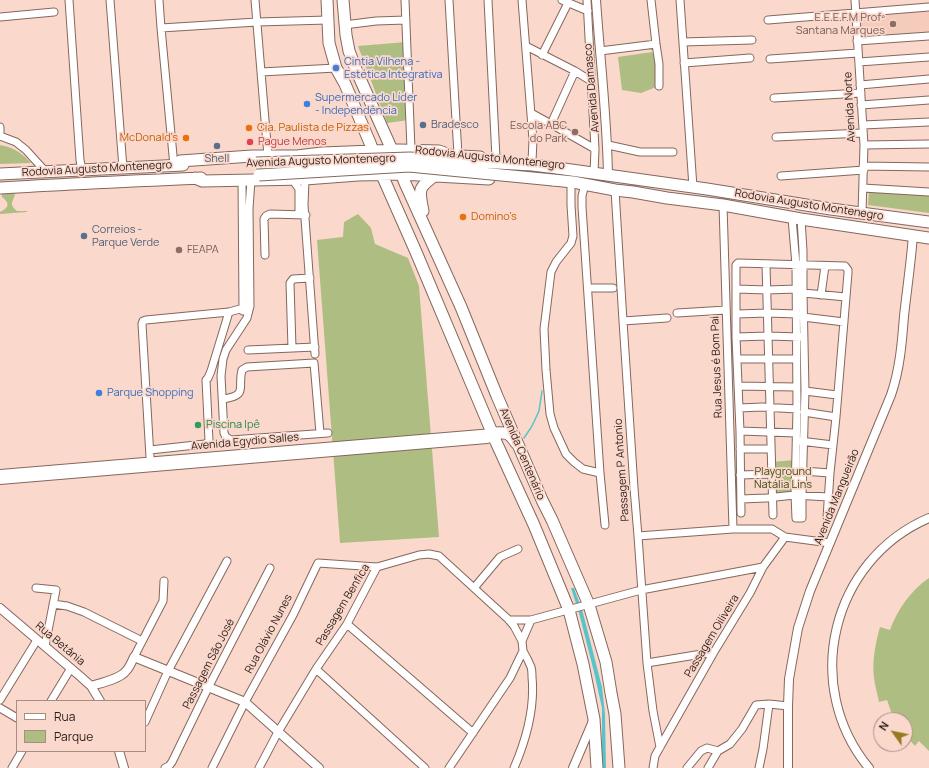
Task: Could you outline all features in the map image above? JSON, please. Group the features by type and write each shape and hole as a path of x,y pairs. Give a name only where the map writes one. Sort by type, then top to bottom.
{"main road":[{"name":"Avenida Centenário","path":"327,0 329,43 336,68 345,84 373,150 492,438 526,507 571,610 594,719 597,768"},
{"name":"Avenida Centenário","path":"343,0 344,25 349,51 353,61 401,174 461,307 587,606 606,662 615,714 619,768"},
{"name":"Rodovia Augusto Montenegro","path":"0,174 176,165 180,161 411,149 439,151 454,155 575,166 589,172 769,198 831,209 929,222"},
{"path":"351,152 364,155 369,161 369,168 364,174 376,179 389,190"},
{"path":"426,228 420,194 423,186 433,175 410,171 403,166 403,158 412,152 454,155"},
{"name":"Avenida Augusto Montenegro","path":"176,165 410,158 532,165 589,172"},
{"name":"Avenida Augusto Montenegro","path":"195,178 250,178 409,166 553,180 572,187"},
{"name":"Rodovia Augusto Montenegro","path":"0,188 195,178 202,181 250,178 292,179 303,186 364,174 433,175 496,179 572,187 585,184 615,190 723,205 929,238"},
{"path":"492,438 506,433 509,434 523,456"},
{"path":"526,507 532,510 539,509 542,500"},
{"path":"534,525 540,517 543,516 547,516 552,520"}],"street":[{"path":"69,0 80,160 82,170"},
{"path":"110,0 123,168"},
{"path":"159,0 176,165"},
{"path":"255,0 268,156"},
{"path":"405,0 411,149"},
{"path":"449,0 454,155"},
{"path":"488,0 496,158"},
{"path":"522,0 533,140 532,161"},
{"name":"Avenida Damasco","path":"587,0 595,149 589,172"},
{"name":"Avenida Damasco","path":"596,0 608,145 608,175"},
{"path":"651,0 659,64 659,86"},
{"path":"680,0 693,187"},
{"name":"Avenida Norte","path":"855,0 864,145 862,213"},
{"path":"542,55 565,1 588,11"},
{"path":"768,20 929,7"},
{"path":"0,17 54,12"},
{"path":"161,28 257,22 328,20"},
{"path":"344,25 376,21 406,20"},
{"path":"857,41 929,36"},
{"path":"683,42 752,40"},
{"path":"600,50 656,44"},
{"path":"526,46 575,71 591,81"},
{"path":"770,60 858,53"},
{"path":"859,62 929,57"},
{"path":"684,63 750,58"},
{"path":"261,72 336,68"},
{"path":"551,124 575,71"},
{"path":"860,84 929,79"},
{"path":"774,98 861,93"},
{"path":"861,105 929,100"},
{"path":"531,113 595,149"},
{"path":"863,124 929,122"},
{"path":"0,127 0,136 16,142 26,150 46,172"},
{"path":"776,137 863,133"},
{"path":"864,145 929,144"},
{"path":"608,145 640,152 673,152"},
{"path":"781,176 863,168 929,168"},
{"path":"250,178 246,307 247,318 226,350 223,360 221,376 224,433 226,437 231,440 328,433"},
{"path":"585,184 582,196 584,237 600,473 605,525"},
{"path":"248,350 292,348 315,350 310,278 302,215 304,205 303,186"},
{"path":"572,187 582,196"},
{"path":"572,187 573,236 571,243 556,262 551,272 544,329 546,370 554,428 566,454 583,469 600,473"},
{"path":"863,188 929,192"},
{"name":"Passagem P Antonio","path":"615,190 622,321 647,663 653,711 660,747"},
{"name":"Rua Jesus é Bom Pai","path":"723,205 733,529"},
{"path":"265,255 264,219 266,216 270,214 302,215"},
{"path":"797,218 800,265 800,315 796,337 796,436 798,495"},
{"name":"Avenida Mangueirão","path":"788,768 789,679 798,628 810,591 896,381 912,235"},
{"path":"573,236 584,237"},
{"path":"741,513 740,431 736,337 737,264 844,266 848,270 848,273 827,518"},
{"path":"766,264 773,515"},
{"path":"822,295 825,266"},
{"path":"292,348 290,283 293,280 310,278"},
{"path":"588,288 613,288"},
{"path":"736,289 800,291 846,297"},
{"path":"229,312 211,370 206,380 209,442 150,454 143,321 229,312 246,307"},
{"path":"677,313 726,310"},
{"path":"736,314 768,312 800,315 844,322"},
{"path":"798,495 803,471 805,391 804,337 800,315"},
{"path":"622,321 667,318"},
{"path":"736,337 804,337"},
{"path":"737,360 796,359"},
{"path":"223,399 238,395 241,390 242,370 247,367 314,363 320,433"},
{"path":"738,386 796,387"},
{"path":"805,391 837,395"},
{"path":"739,408 770,407 797,409"},
{"path":"804,412 836,417"},
{"path":"740,431 770,431 796,436 804,441 833,445"},
{"name":"Avenida Egydio Salles","path":"0,474 492,438"},
{"name":"Avenida Egydio Salles","path":"0,480 492,438"},
{"path":"740,449 771,449"},
{"path":"803,471 830,473"},
{"path":"740,475 772,474"},
{"path":"741,499 798,495 828,497"},
{"path":"869,768 854,746 846,730 835,697 832,662 836,628 848,595 857,580 878,552 906,530 929,518"},
{"path":"638,536 733,529 772,529 785,537 830,543"},
{"name":"Passagem Oiliveira","path":"653,768 655,756 714,652 750,593 763,567 785,537"},
{"path":"474,588 500,557 518,549"},
{"name":"Passagem Benfica","path":"259,768 278,732 316,669 347,624 377,567 419,555 429,554 439,556 509,620 522,640"},
{"path":"146,720 168,671 227,562"},
{"name":"Rua Olávio Nunes","path":"212,768 245,702 293,615 318,563 377,567"},
{"path":"509,620 532,620 642,590 763,567"},
{"name":"Passagem São José","path":"165,768 172,762 208,686 270,568"},
{"path":"91,686 118,677 127,670 163,601 164,581"},
{"path":"36,588 56,590 45,646"},
{"path":"53,604 67,606 84,612 142,641"},
{"name":"Rua Betânia","path":"0,608 81,676 91,686 99,700"},
{"path":"514,768 525,735 533,693 531,668 523,650 522,640 532,620"},
{"path":"347,624 473,733"},
{"path":"0,700 37,640"},
{"path":"449,768 510,678 516,668 523,650"},
{"path":"647,663 714,652"},
{"path":"134,657 245,702 319,768"},
{"path":"52,700 71,668"},
{"path":"316,669 425,768"},
{"path":"708,768 718,751 730,744 742,729 756,704 788,706"},
{"path":"759,768 764,749 769,704"},
{"path":"0,708 16,717"},
{"path":"573,768 594,719"},
{"path":"687,768 701,751 707,748 718,751"},
{"path":"12,768 21,752"},
{"path":"120,752 124,768"}],"shaded area":[{"name":"E.E.E.F.M Profº Santana Marques","path":"929,9 929,34 859,39 856,14"}],"green space":[{"path":"406,42 409,120 387,123 358,46"},
{"path":"652,52 659,64 659,86 641,93 622,90 618,57"},
{"path":"0,145 17,151 31,163 0,164"},
{"path":"869,190 929,194 929,213 868,205"},
{"path":"15,192 12,206 17,211 27,212 0,214 0,212 7,207 7,202 2,197 2,193"},
{"path":"358,214 371,228 375,244 408,258 419,286 439,537 340,543 317,240 343,237 344,222"},
{"name":"Playground Natália Lins","path":"796,460 795,495 772,497 771,462"},
{"path":"929,578 929,751 919,741 915,746 913,744 913,712 891,712 887,700 879,702 873,670 875,648 880,627 890,630 905,601 922,583"}],"water":[{"path":"571,588 574,588 583,613 602,687 605,714 606,768 602,768 602,708 579,613"}],"waterway":[{"path":"524,438 539,411 542,391"}],"place":[{"name":"E.E.E.F.M Profº Santana Marques","path":"893,24"},
{"name":"Cintia Vilhena - Estética Integrativa","path":"336,68"},
{"name":"Supermercado Líder - Independência","path":"307,104"},
{"name":"Bradesco","path":"423,125"},
{"name":"Cia. Paulista de Pizzas","path":"249,128"},
{"name":"Escola ABC do Park","path":"575,132"},
{"name":"McDonald's","path":"186,138"},
{"name":"Pague Menos","path":"250,142"},
{"name":"Shell","path":"217,146"},
{"name":"Domino's","path":"463,217"},
{"name":"Correios - Parque Verde","path":"84,236"},
{"name":"FEAPA","path":"179,250"},
{"name":"Parque Shopping","path":"99,393"},
{"name":"Piscina Ipê","path":"198,425"}]}
